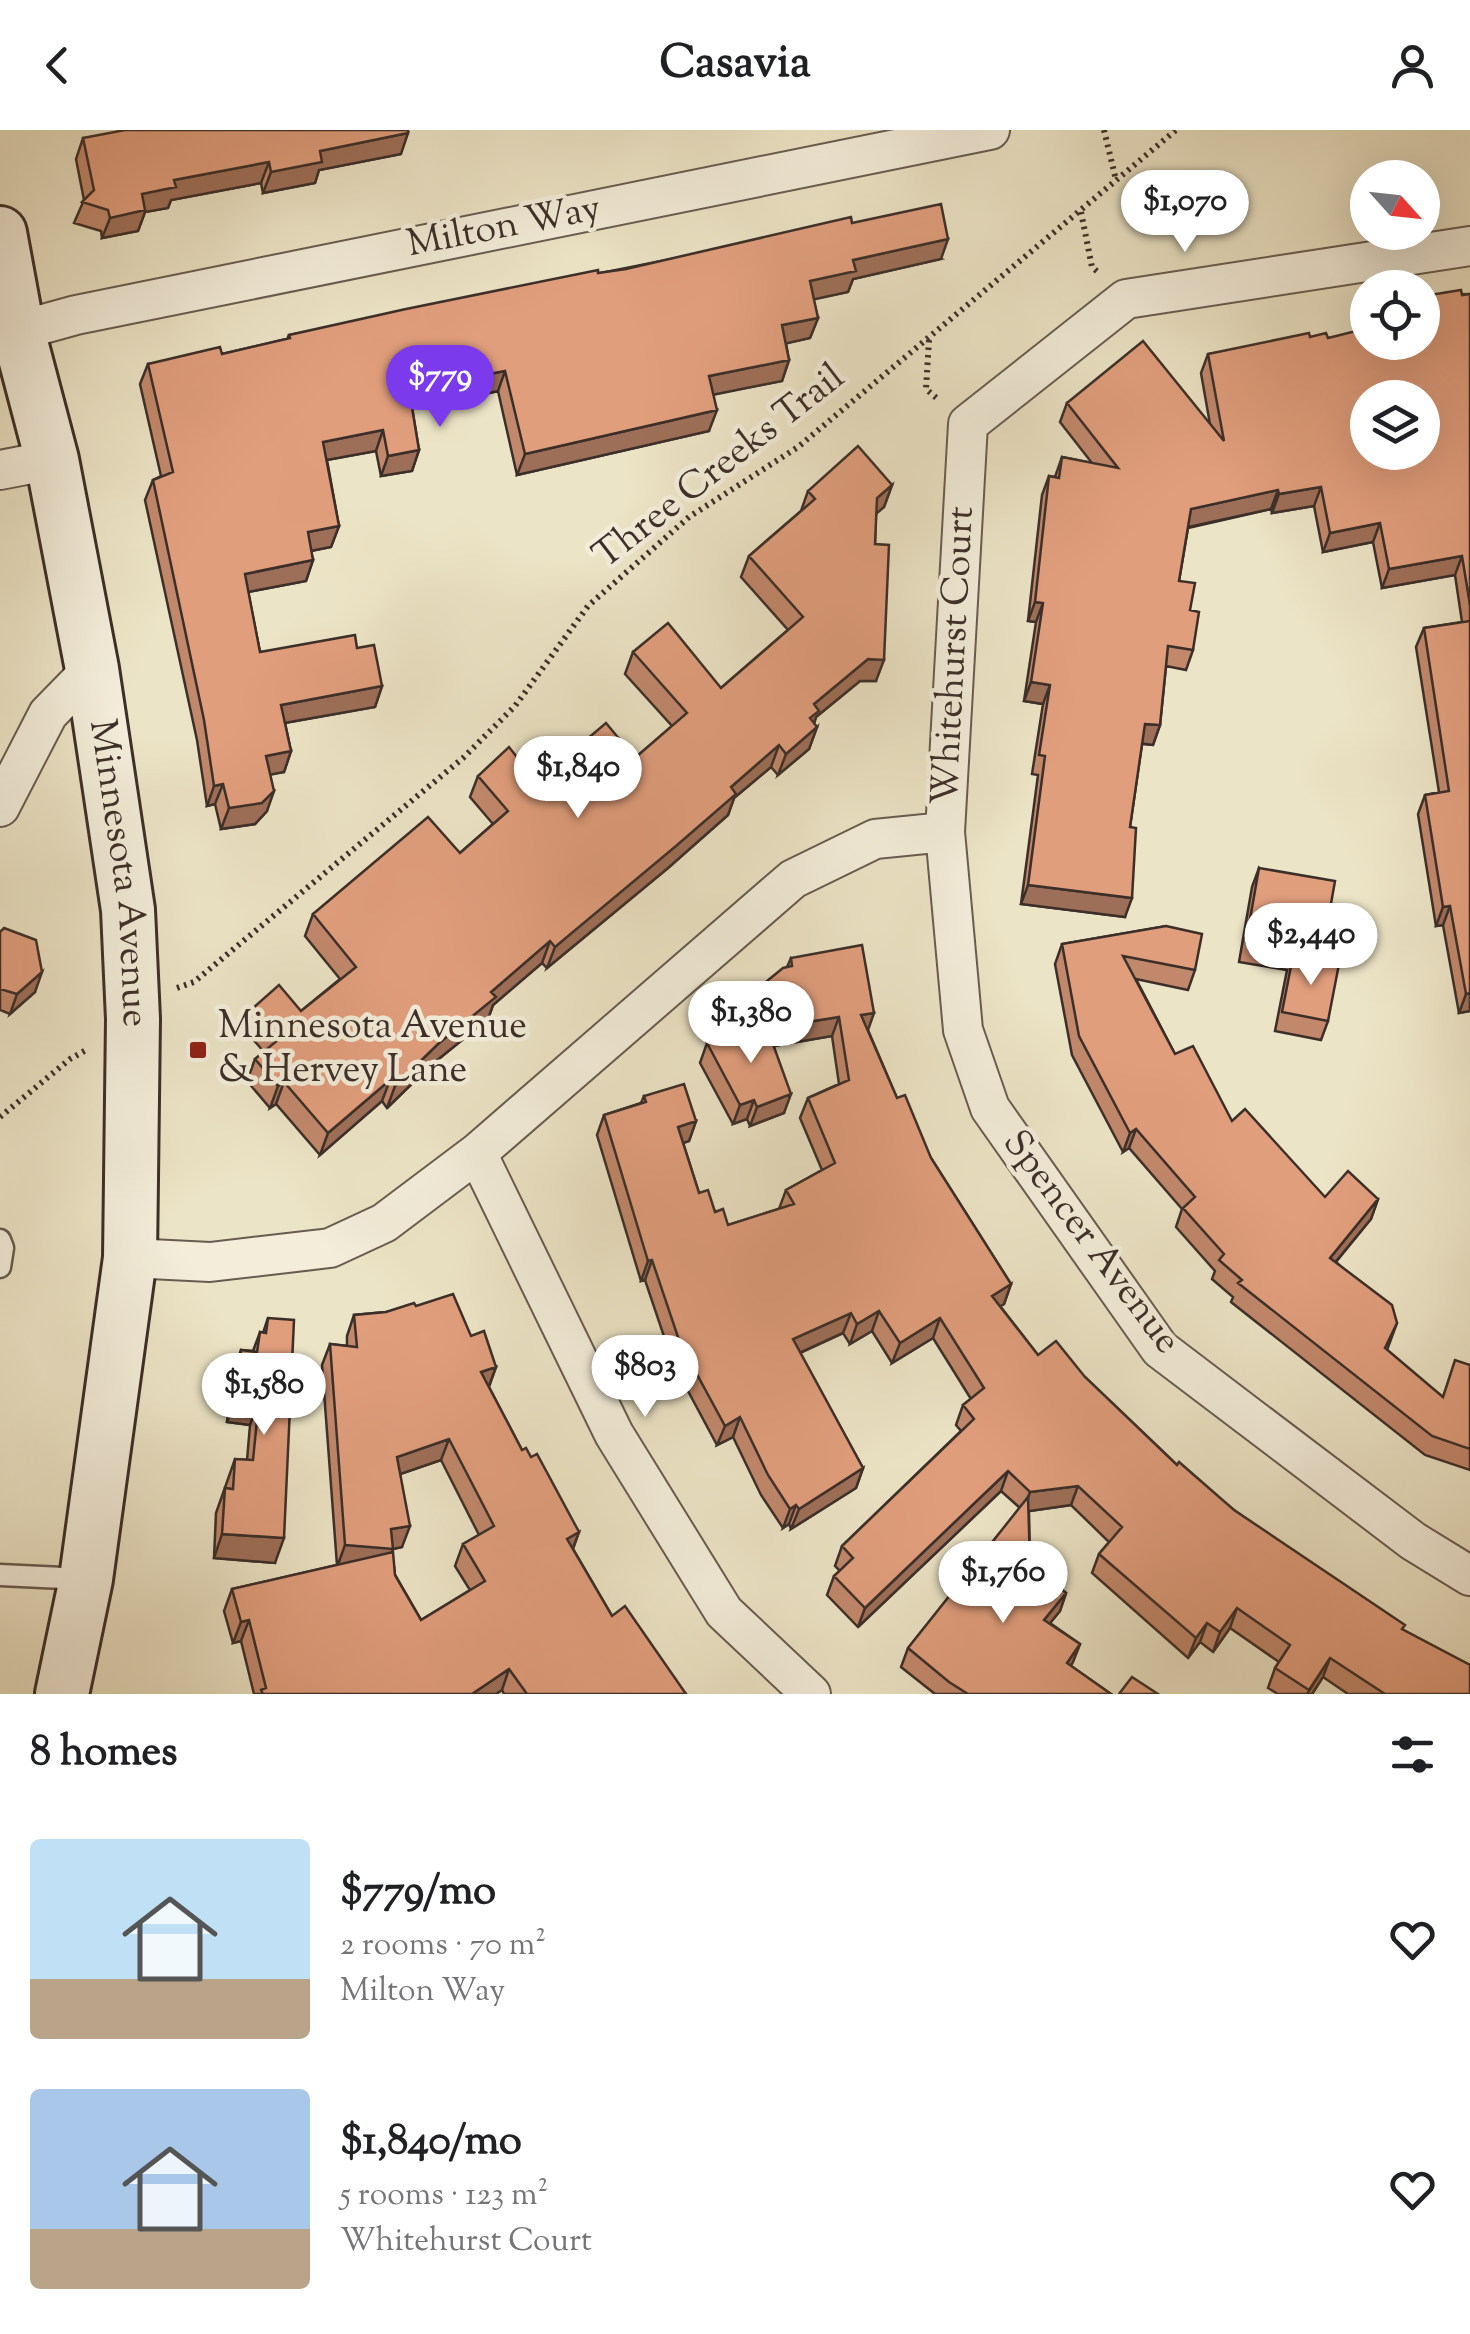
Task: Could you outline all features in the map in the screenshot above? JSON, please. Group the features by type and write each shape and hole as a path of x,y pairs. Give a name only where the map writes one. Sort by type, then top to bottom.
{"main road":[{"name":"Minnesota Avenue","path":"0,233 18,331 52,460 92,669 128,910 134,1066 130,1258 86,1578 62,1694"}],"street":[{"name":"Milton Way","path":"18,331 76,315 990,130"},
{"path":"968,424 1126,298 1470,246"},
{"name":"Whitehurst Court","path":"130,1258 210,1262 330,1248 384,1223 476,1152 792,879 875,839 945,832 968,424"},
{"path":"0,470 52,460"},
{"path":"0,806 48,714 92,669"},
{"name":"Spencer Avenue","path":"945,832 963,1030 990,1108 1160,1349 1412,1541 1470,1576"},
{"path":"476,1152 614,1434 724,1612 811,1694"}],"lane":[{"path":"0,1240 0,1268"},
{"path":"0,1575 86,1578"}],"path":[{"path":"1104,130 1116,180"},
{"name":"Three Creeks Trail","path":"183,984 194,982 463,758 515,706 588,606 688,517 798,447 1176,130"},
{"path":"1081,212 1092,267 1126,298"},
{"path":"929,340 926,389 968,424"},
{"path":"0,1117 80,1054"}],"building":[{"path":"125,130 408,133 320,151 322,162 271,172 269,162 174,180 176,187 142,194 145,210 110,218 108,210 82,202 94,190 83,138"},
{"path":"941,204 948,239 853,260 856,271 810,281 818,318 782,325 789,360 709,376 717,410 525,454 505,371 484,375 480,355 406,371 419,450 388,456 383,430 323,442 339,526 308,532 313,560 245,574 260,652 355,635 357,648 374,645 382,686 281,705 291,751 266,756 274,791 262,803 229,808 223,784 214,786 204,720 153,480 173,472 148,364 220,347 222,354 406,309 598,270 626,269 851,217 852,223"},
{"path":"1461,290 1462,295 1470,294 1470,605 1462,556 1389,569 1380,523 1330,533 1321,487 1279,494 1278,490 1191,509 1179,581 1195,583 1190,610 1199,612 1193,650 1168,646 1160,725 1145,724 1130,827 1136,828 1132,898 1028,885 1045,756 1039,755 1050,685 1031,682 1043,603 1035,602 1049,476 1059,478 1062,457 1118,468 1067,403 1143,341 1224,441 1208,354 1309,333 1310,337 1326,333 1328,338 1350,332 1350,360 1440,360 1440,293"},
{"path":"858,446 892,485 877,498 875,544 889,545 884,660 868,659 814,704 819,711 810,718 817,727 786,754 779,745 731,787 736,794 676,846 555,947 550,941 491,992 496,997 438,1044 395,1086 390,1080 328,1133 284,1082 278,1086 255,1059 279,1039 253,1008 279,985 301,1011 356,967 313,914 428,817 460,853 508,811 478,776 509,747 531,775 574,740 579,746 606,723 635,758 687,713 633,652 668,623 721,688 803,617 749,556 815,499 808,491"},
{"path":"1470,621 1470,993 1466,994 1450,906 1443,907 1425,795 1449,791 1424,628"},
{"path":"1259,868 1335,881 1322,955 1246,942"},
{"path":"1166,926 1202,934 1195,970 1123,956 1175,1054 1193,1046 1232,1121 1245,1109 1325,1197 1348,1171 1378,1199 1330,1258 1392,1305 1397,1323 1385,1348 1443,1397 1455,1360 1470,1365 1470,1449 1432,1436 1238,1283 1242,1280 1219,1260 1224,1254 1183,1208 1195,1197 1136,1129 1130,1133 1079,1036 1062,944"},
{"path":"4,928 36,940 42,972 17,994 0,989 0,932"},
{"path":"862,945 874,1013 861,1015 897,1098 905,1095 931,1158 1011,1284 992,1296 1038,1355 1056,1341 1085,1377 1177,1465 1179,1462 1234,1510 1405,1625 1402,1629 1470,1665 1470,1694 1385,1694 1330,1658 1309,1690 1275,1668 1290,1645 1237,1608 1220,1632 1207,1623 1196,1638 1099,1554 1122,1527 1078,1486 1030,1492 1008,1471 865,1608 834,1576 853,1558 842,1546 974,1419 963,1405 984,1388 940,1318 900,1343 879,1311 857,1324 851,1313 793,1339 863,1468 799,1509 796,1505 790,1509 768,1475 740,1417 725,1426 680,1343 652,1260 648,1261 604,1115 646,1102 644,1096 684,1084 696,1121 678,1127 699,1193 708,1190 715,1212 723,1209 728,1225 794,1204 786,1190 835,1163 808,1098 849,1080 839,1017 769,1028 761,986 783,968 792,966 791,958"},
{"path":"1293,956 1339,964 1328,1021 1282,1012"},
{"path":"765,1022 791,1094 757,1107 754,1100 740,1105 707,1043"},
{"path":"453,1294 471,1336 484,1331 496,1367 481,1372 522,1450 526,1448 531,1457 537,1454 579,1532 567,1539 612,1616 625,1606 686,1694 527,1694 509,1669 472,1694 263,1694 261,1690 266,1688 249,1620 241,1622 232,1589 393,1552 395,1575 421,1620 485,1581 463,1544 494,1526 449,1439 397,1457 410,1526 391,1529 393,1549 345,1545 330,1344 357,1347 354,1315 386,1312 414,1303 416,1306"},
{"path":"268,1318 294,1320 284,1538 222,1534 225,1488 233,1489 235,1459 253,1460 259,1400 236,1397 241,1350 257,1352 260,1332 266,1333"},
{"path":"1028,1497 1030,1563 1066,1593 1044,1620 1080,1644 1067,1663 1111,1694 968,1694 908,1648"},
{"path":"1132,1677 1158,1694 1119,1694"}],"place":[{"name":"Minnesota Avenue & Hervey Lane","path":"198,1050"}]}
